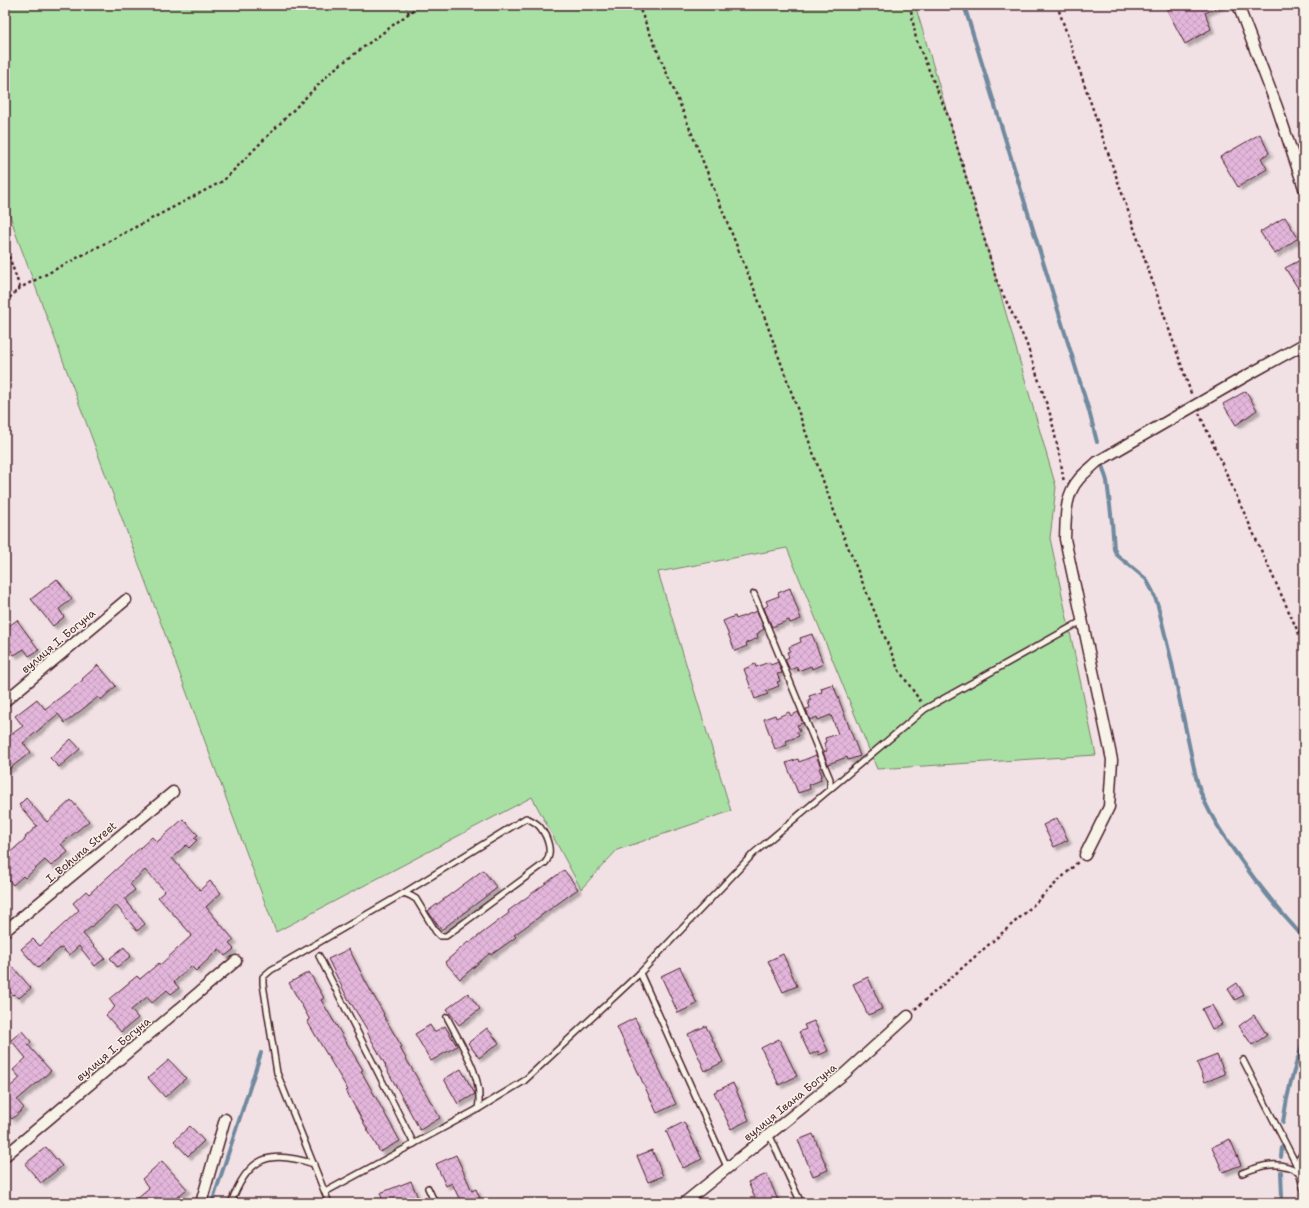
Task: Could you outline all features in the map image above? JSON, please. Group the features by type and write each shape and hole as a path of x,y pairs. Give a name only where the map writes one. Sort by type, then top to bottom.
{"street":[{"path":"1238,5 1277,107 1304,188"},
{"path":"1085,855 1109,807 1112,760 1065,539 1067,505 1070,491 1079,479 1098,462 1304,344"},
{"name":"вулиця І. Богуна","path":"5,701 126,600"},
{"name":"I. Bohuna Street","path":"5,931 173,792"},
{"name":"вулиця І. Богуна","path":"5,1156 236,961"},
{"name":"вулиця Івана Богуна","path":"684,1203 844,1074 908,1016"},
{"path":"201,1203 225,1119"}],"lane":[{"path":"754,594 830,779 830,789"},
{"path":"325,1192 478,1109 524,1081 640,973 754,853 925,709 1082,621"},
{"path":"329,1203 277,1073 262,984 263,977 271,970 404,893 526,818 539,826 545,836 549,851 549,859 446,936 440,936 436,932 416,899 404,893"},
{"path":"319,956 414,1144"},
{"path":"640,973 728,1168"},
{"path":"447,1017 470,1063 477,1083 480,1100 478,1109"},
{"path":"1243,1060 1296,1164 1304,1191"},
{"path":"769,1134 801,1203"},
{"path":"1296,1164 1304,1151"},
{"path":"231,1203 244,1175 253,1165 263,1160 275,1157 295,1158 314,1164"},
{"path":"1242,1173 1260,1166 1268,1165 1291,1167 1299,1172"},
{"path":"428,1188 435,1203"}],"path":[{"path":"406,5 409,14"},
{"path":"5,302 20,288 223,181 333,70 420,5"},
{"path":"638,5 684,114 758,299 842,532 898,669 925,709"},
{"path":"910,5 916,39 948,116 997,282 1026,342 1051,417 1064,484"},
{"path":"1057,5 1196,405 1304,646"},
{"path":"5,245 20,288"},
{"path":"908,1016 1025,913 1085,855"}],"green space":[{"path":"5,5 915,5 1056,487 1050,538 1096,755 877,769 787,548 658,572 731,811 617,850 581,889 532,797 276,932 17,237 5,200"}],"building":[{"path":"1176,5 1222,5 1205,13 1211,29 1185,44 1167,10"},
{"path":"1260,134 1269,153 1261,158 1267,169 1238,187 1220,157"},
{"path":"1285,217 1298,238 1275,254 1260,232"},
{"path":"1304,258 1304,284 1298,288 1285,268"},
{"path":"1246,391 1257,410 1236,425 1223,404"},
{"path":"57,579 72,599 59,609 64,617 53,626 31,599"},
{"path":"790,588 801,619 790,623 789,620 772,627 764,608 768,605 766,601 779,596 778,593"},
{"path":"757,611 764,629 757,634 758,638 746,643 747,646 735,651 723,621 735,616 736,619"},
{"path":"17,620 39,650 29,656 24,649 14,655 5,642 5,629"},
{"path":"812,634 823,664 812,669 811,666 798,671 797,667 790,670 785,659 789,657 787,652 790,651 789,647 801,642 800,638"},
{"path":"769,662 771,665 778,662 782,673 777,674 780,681 777,682 779,686 766,691 768,694 755,699 744,669 755,664 756,667"},
{"path":"98,665 116,686 101,700 98,697 65,723 58,714 23,743 31,752 5,772 5,739 23,726 15,716 37,699 45,709 83,680 82,679"},
{"path":"833,684 860,756 848,760 847,757 828,764 823,752 827,751 824,743 826,742 825,738 838,734 831,715 818,720 817,717 810,720 806,709 810,708 808,701 811,700 809,696 822,692 821,688"},
{"path":"789,712 791,716 798,712 803,723 797,725 800,731 797,732 799,736 786,741 787,745 775,749 764,719 775,715 776,718"},
{"path":"71,739 80,749 59,767 50,758"},
{"path":"816,755 821,767 819,768 822,775 820,776 821,780 809,785 810,789 798,793 786,763 798,759 799,762"},
{"path":"26,798 47,822 71,800 89,821 61,844 68,852 51,866 45,860 25,878 23,876 13,885 5,876 5,857 37,826 19,805"},
{"path":"1057,818 1068,840 1054,847 1043,825"},
{"path":"183,819 198,835 194,838 197,840 189,848 186,845 172,858 200,890 210,881 221,893 206,907 234,940 229,944 234,949 225,956 219,949 196,971 191,966 174,982 179,988 171,994 167,990 152,1003 147,997 131,1010 138,1018 121,1032 106,1015 115,1007 109,999 137,976 140,979 159,963 160,965 192,935 158,897 165,891 145,870 130,884 135,890 125,899 145,924 137,931 116,905 83,934 105,958 95,966 79,946 69,955 62,948 59,949 38,968 21,949 33,939 40,946 79,910 73,903 86,891 89,894 152,837 157,842"},
{"path":"483,870 497,888 441,930 428,911"},
{"path":"564,870 578,889 514,935 516,937 491,955 490,953 460,979 445,962 468,942 469,943 509,913 508,911"},
{"path":"124,947 131,956 117,967 110,958"},
{"path":"349,949 384,1014 383,1015 402,1047 400,1048 440,1118 420,1130 367,1032 368,1031 346,995 328,959"},
{"path":"783,954 797,986 783,992 768,961"},
{"path":"12,966 31,988 19,998 15,994 13,995 5,986 5,972"},
{"path":"680,967 697,1004 678,1013 661,976"},
{"path":"309,972 324,998 321,1000 363,1070 361,1071 400,1141 380,1152 346,1091 348,1090 307,1021 310,1020 289,983"},
{"path":"868,977 882,1009 868,1015 853,984"},
{"path":"1237,983 1244,995 1235,1000 1228,989"},
{"path":"468,993 480,1009 459,1025 447,1009"},
{"path":"1212,1005 1222,1024 1212,1029 1202,1009"},
{"path":"1254,1015 1267,1035 1252,1045 1239,1026"},
{"path":"635,1018 676,1104 657,1113 617,1027"},
{"path":"814,1021 828,1051 819,1055 818,1051 810,1055 799,1032 806,1029 804,1025"},
{"path":"430,1025 434,1032 445,1026 457,1046 431,1061 415,1034"},
{"path":"706,1026 723,1062 705,1071 688,1034"},
{"path":"487,1028 499,1043 479,1058 468,1043"},
{"path":"22,1031 31,1042 28,1045 51,1071 17,1100 24,1108 12,1119 5,1112 5,1091 20,1078 13,1070 26,1058 11,1040"},
{"path":"779,1039 797,1076 779,1085 761,1048"},
{"path":"1217,1055 1225,1074 1205,1082 1197,1063"},
{"path":"169,1060 186,1078 165,1097 148,1078"},
{"path":"461,1069 475,1094 458,1104 444,1079"},
{"path":"733,1083 749,1120 731,1129 714,1092"},
{"path":"684,1122 702,1159 683,1168 666,1131"},
{"path":"190,1126 204,1141 188,1156 174,1141"},
{"path":"813,1134 828,1170 813,1176 798,1140"},
{"path":"1230,1139 1241,1165 1223,1172 1212,1147"},
{"path":"46,1147 62,1166 41,1183 25,1164"},
{"path":"652,1150 663,1176 648,1182 637,1156"},
{"path":"456,1155 472,1191 476,1189 482,1203 461,1203 452,1183 446,1186 436,1164"},
{"path":"162,1161 187,1189 170,1203 131,1203 149,1188 142,1179"},
{"path":"767,1174 779,1203 757,1203 748,1182"},
{"path":"411,1181 420,1203 384,1203 380,1193"}],"waterway":[{"path":"964,5 1089,411 1097,442"},
{"path":"1103,468 1107,481 1114,549 1117,555 1146,579 1153,592 1171,659 1195,773 1205,803 1241,861 1258,884 1304,938"},
{"path":"1283,1122 1291,1081 1304,1042"},
{"path":"212,1203 261,1053"},
{"path":"1281,1157 1282,1147"},
{"path":"1280,1203 1282,1197 1281,1172"}]}
